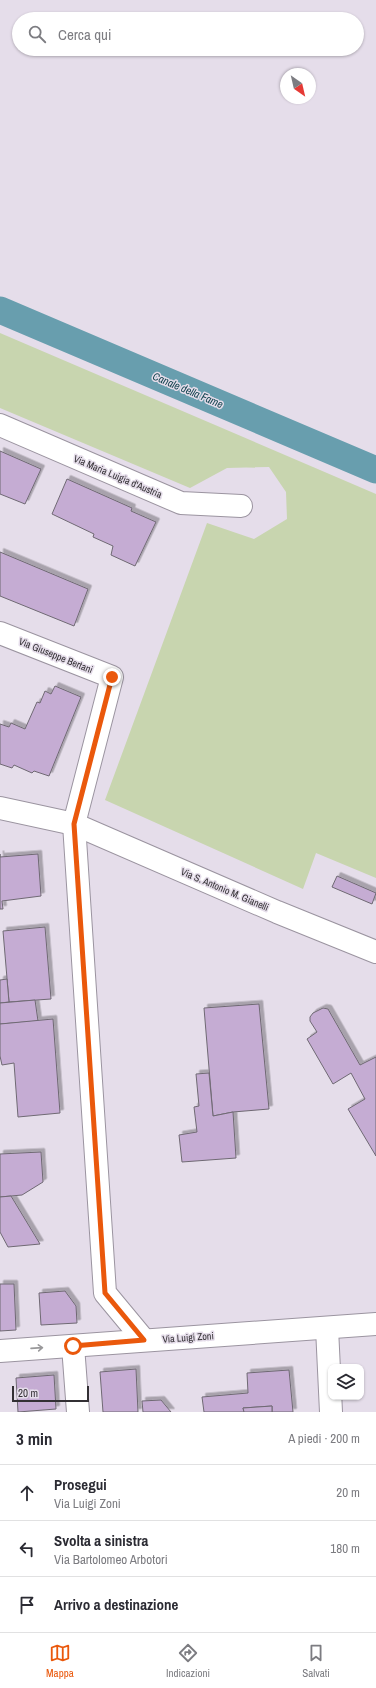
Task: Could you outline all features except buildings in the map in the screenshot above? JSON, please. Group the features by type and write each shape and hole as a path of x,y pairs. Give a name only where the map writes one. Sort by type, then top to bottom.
{"street":[{"name":"Via Maria Luigia d'Austria","path":"0,425 181,503 241,506"},
{"name":"Via Giuseppe Bertani","path":"0,633 112,677 74,824"},
{"name":"Via S. Antonio M. Gianelli","path":"0,808 74,824 277,912 376,952"},
{"path":"74,824 105,1293 144,1340"},
{"name":"Via Luigi Zoni","path":"0,1351 376,1324"},
{"path":"327,1328 331,1412"},
{"path":"73,1346 78,1412"}],"green space":[{"path":"0,333 376,494 376,878 316,853 303,889 105,800 207,523 254,539 287,519 286,492 269,467 227,468 190,488 0,408"}],"waterway":[{"name":"Canale della Fame","path":"0,310 376,470"}],"route":[{"path":"73,1346 144,1340 105,1293 74,824 112,677"}]}
